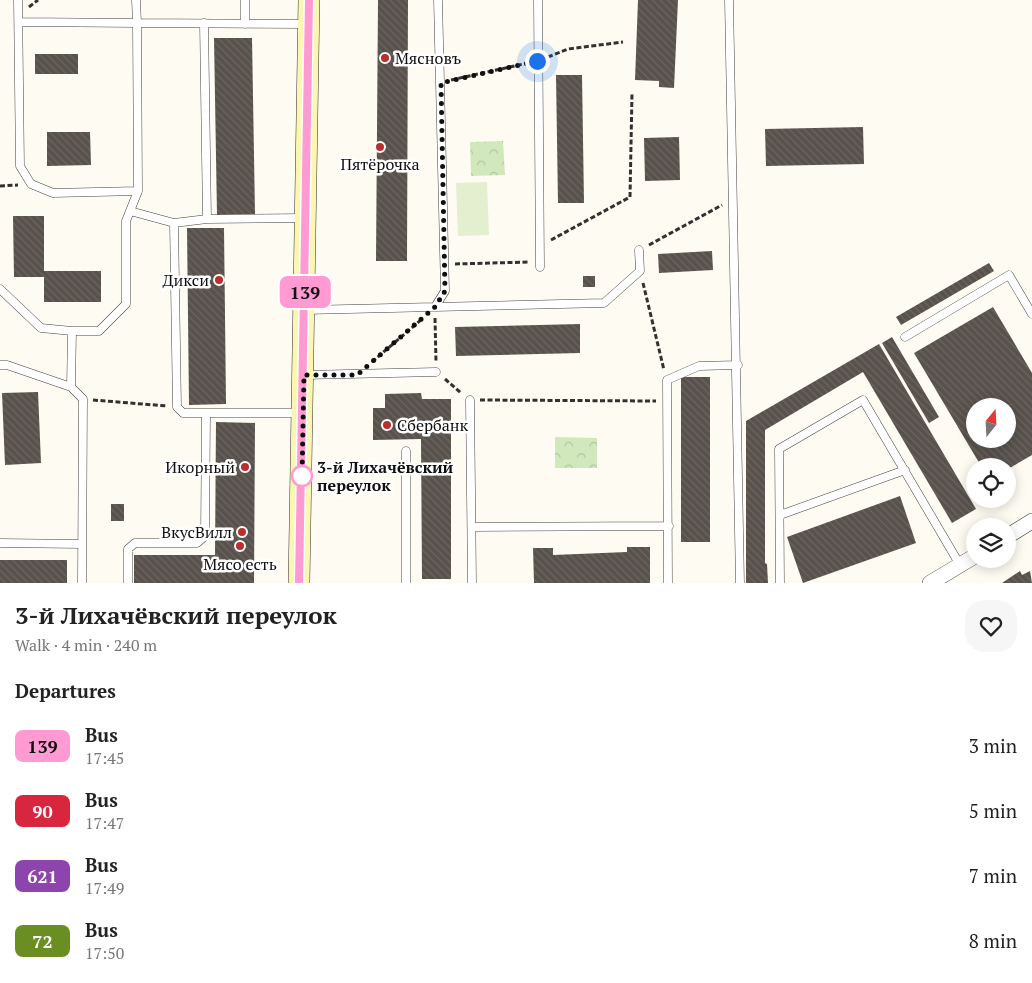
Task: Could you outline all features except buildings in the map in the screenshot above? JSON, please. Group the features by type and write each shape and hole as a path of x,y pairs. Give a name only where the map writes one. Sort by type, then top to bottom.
{"main road":[{"path":"299,583 309,0"}],"street":[{"path":"1016,531 1032,521"},
{"path":"930,583 966,561"}],"lane":[{"path":"18,0 20,166 31,184 53,194 138,191"},
{"path":"0,289 41,328 99,331 126,304 126,221 138,191 136,0"},
{"path":"245,0 246,24"},
{"path":"435,307 445,291 438,0"},
{"path":"538,0 540,264"},
{"path":"729,0 738,365 740,583"},
{"path":"19,22 308,24"},
{"path":"204,23 207,219"},
{"path":"130,211 174,223 207,219 306,218"},
{"path":"174,223 177,407 183,413 303,414"},
{"path":"305,310 604,303 640,271 639,250"},
{"path":"905,337 1009,275 1032,314"},
{"path":"71,387 72,331"},
{"path":"0,365 7,365 71,387 83,398 82,583"},
{"path":"668,583 667,380 699,366 738,365"},
{"path":"304,375 436,372"},
{"path":"470,400 472,583"},
{"path":"780,583 779,449 863,400 960,565"},
{"path":"128,583 128,549 135,543 198,543 205,536 206,413"},
{"path":"406,451 406,583"},
{"path":"780,515 905,470"},
{"path":"472,527 669,526"},
{"path":"0,543 82,544"}],"path":[{"path":"441,83 537,61 568,49 623,42"},
{"path":"540,246 630,197 632,92"},
{"path":"639,250 733,199"},
{"path":"444,264 540,264"},
{"path":"640,271 667,380"},
{"path":"435,307 436,372 470,400 667,401"},
{"path":"357,375 435,307"},
{"path":"83,398 108,403 177,407"}],"green space":[{"path":"503,141 505,175 471,176 470,142"},
{"path":"487,182 489,235 458,236 456,183"},
{"path":"555,437 597,438 597,468 555,468"}],"bus line":[{"name":"139","path":"299,583 309,0"}],"place":[{"name":"Мясновъ","path":"385,58"},
{"name":"Пятёрочка","path":"380,147"},
{"name":"Дикси","path":"219,280"},
{"name":"Сбербанк","path":"387,425"},
{"name":"Икорный","path":"245,467"},
{"name":"3-й Лихачёвский переулок","path":"302,476"},
{"name":"ВкусВилл","path":"242,532"},
{"name":"Мясо есть","path":"240,546"}],"route":[{"path":"302,476 302,478 304,375 357,375 435,307 445,291 441,83 537,61"}]}
